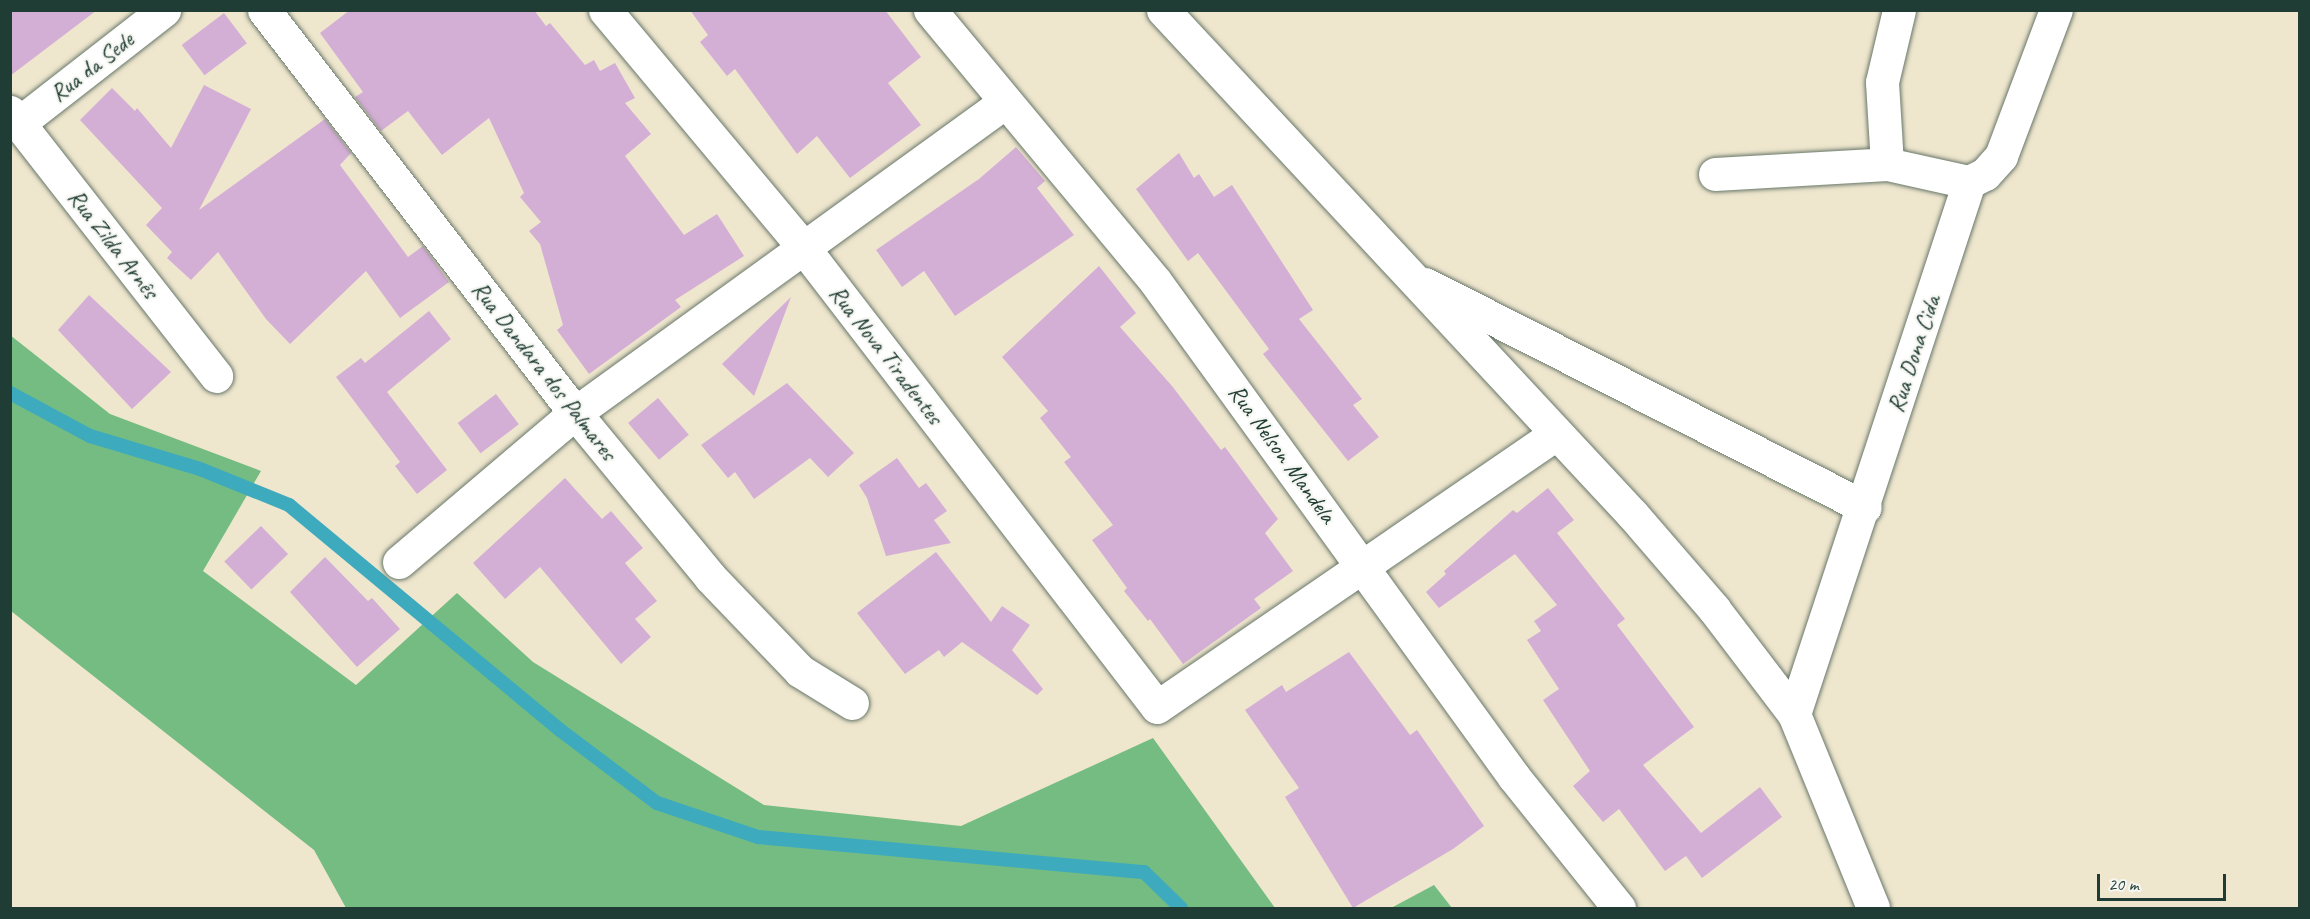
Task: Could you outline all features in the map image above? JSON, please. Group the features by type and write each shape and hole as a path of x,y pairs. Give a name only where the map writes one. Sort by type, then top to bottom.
{"street":[{"name":"Rua da Sede","path":"15,117 164,10"},
{"name":"Rua Dandara dos Palmares","path":"264,10 574,413 757,631 800,671 852,703"},
{"name":"Rua Nova Tiradentes","path":"605,10 803,247 1157,707 1365,567"},
{"name":"Rua Nelson Mandela","path":"930,10 1155,281 1365,567 1514,777 1619,909"},
{"path":"1163,10 1404,273 1556,434 1714,609 1794,714 1873,909"},
{"path":"1887,164 1882,82 1899,10"},
{"path":"1714,174 1887,164 1969,182 1985,174 2001,156 2056,10"},
{"path":"399,562 574,413 1005,102"},
{"name":"Rua Zilda Arnês","path":"15,117 216,376"},
{"name":"Rua Dona Cida","path":"1794,714 1865,507 1969,182"},
{"path":"1404,273 1865,507"},
{"path":"1365,567 1556,434"}],"green space":[{"path":"10,335 110,414 261,471 203,571 356,685 457,593 533,662 764,805 961,826 1153,738 1275,908 346,908 314,850 11,611"},
{"path":"1434,885 1452,908 1391,908"}],"building":[{"path":"10,10 97,10 10,76"},
{"path":"350,10 534,10 546,26 550,23 585,65 594,60 600,71 615,63 635,98 625,103 651,134 625,156 684,235 717,214 744,256 675,300 681,307 589,374 557,330 563,325 540,244 529,231 541,222 520,197 524,193 489,118 442,155 408,111 381,131 355,97 363,92 320,33"},
{"path":"690,10 885,10 921,57 888,83 921,125 850,178 817,136 797,154 735,69 727,76 700,42 708,35"},
{"path":"224,13 247,43 205,75 182,45"},
{"path":"204,85 251,109 199,210 325,119 351,153 340,165 408,257 423,246 449,282 400,318 366,271 290,344 266,319 218,252 191,280 167,258 172,252 146,225 162,208 80,120 112,88 135,111 137,108 171,148"},
{"path":"1016,147 1045,181 1037,188 1074,235 955,316 924,271 902,287 876,250 979,179"},
{"path":"1179,153 1194,178 1199,174 1214,197 1232,185 1313,310 1299,319 1362,399 1353,405 1379,437 1348,461 1263,354 1269,349 1198,253 1188,261 1136,189"},
{"path":"1099,266 1136,313 1120,327 1172,386 1221,450 1225,447 1278,519 1265,533 1293,571 1254,599 1261,608 1183,664 1150,619 1148,621 1124,591 1127,588 1092,540 1113,525 1064,462 1071,457 1040,418 1048,411 1002,357"},
{"path":"89,295 171,372 132,409 58,330"},
{"path":"791,297 754,396 722,364"},
{"path":"429,311 451,339 387,392 447,470 417,494 395,466 400,462 336,377 361,358 365,363"},
{"path":"787,383 854,453 828,477 810,458 754,499 735,472 728,478 701,445"},
{"path":"496,394 519,424 481,453 458,423"},
{"path":"658,398 689,435 659,460 628,423"},
{"path":"897,458 919,488 926,483 947,511 934,520 951,543 886,556 867,498 859,485"},
{"path":"565,478 602,519 611,511 643,548 625,563 657,601 635,619 651,637 621,664 540,567 505,599 473,563"},
{"path":"1548,488 1574,520 1557,533 1625,619 1617,625 1694,727 1643,765 1701,833 1760,787 1782,817 1702,878 1686,856 1665,871 1619,809 1603,822 1573,786 1590,771 1543,700 1559,689 1527,640 1541,631 1534,621 1557,605 1515,554 1439,608 1426,592 1446,574 1444,571 1513,510 1517,513"},
{"path":"261,526 288,554 251,589 224,561"},
{"path":"936,552 991,622 1002,606 1030,625 1012,650 1043,689 1037,695 962,642 944,657 939,650 905,674 857,613"},
{"path":"325,557 368,601 372,598 400,629 357,667 290,592"},
{"path":"1349,652 1410,735 1417,730 1484,826 1453,849 1353,908 1285,797 1299,788 1245,710 1282,685 1286,692"}],"waterway":[{"path":"10,393 90,436 200,469 289,505 560,730 657,803 758,837 1144,872 1181,908"}]}
